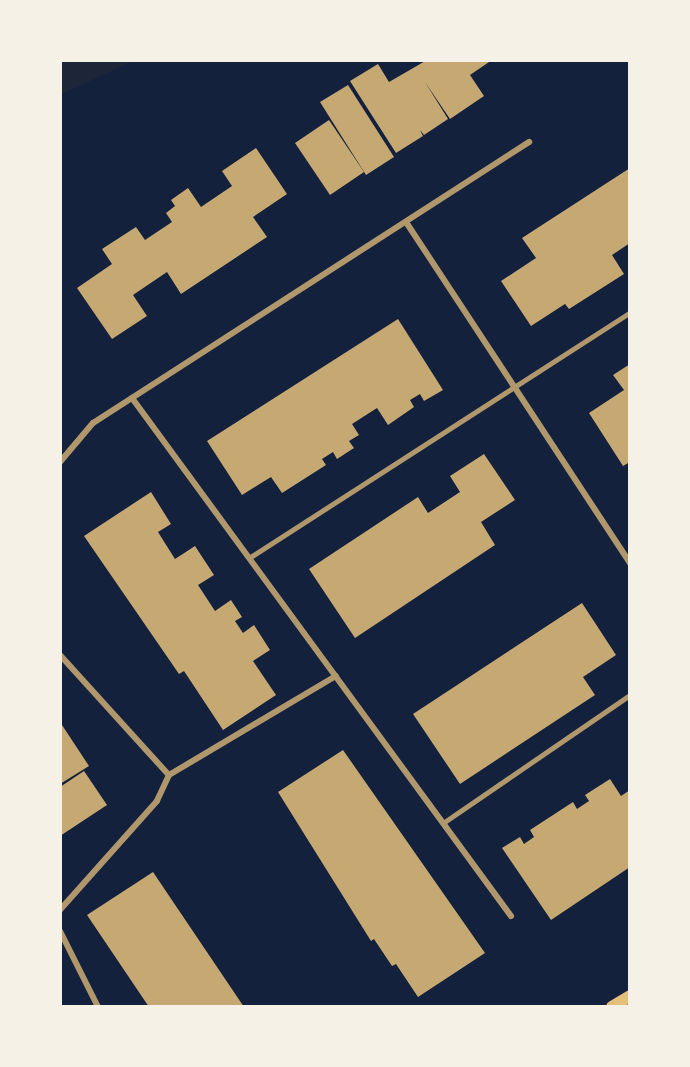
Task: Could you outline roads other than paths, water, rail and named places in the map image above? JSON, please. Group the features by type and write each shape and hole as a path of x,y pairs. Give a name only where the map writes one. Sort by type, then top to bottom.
{"main road":[{"path":"612,1007 630,996"}],"street":[{"path":"60,462 93,423 529,142"},
{"path":"406,222 630,563"},
{"path":"132,398 511,916"},
{"path":"60,655 169,775"},
{"path":"60,910 157,801 169,775 336,676"},
{"path":"60,931 98,1007"}],"lane":[{"path":"249,558 630,312"},
{"path":"443,823 630,695"}]}
